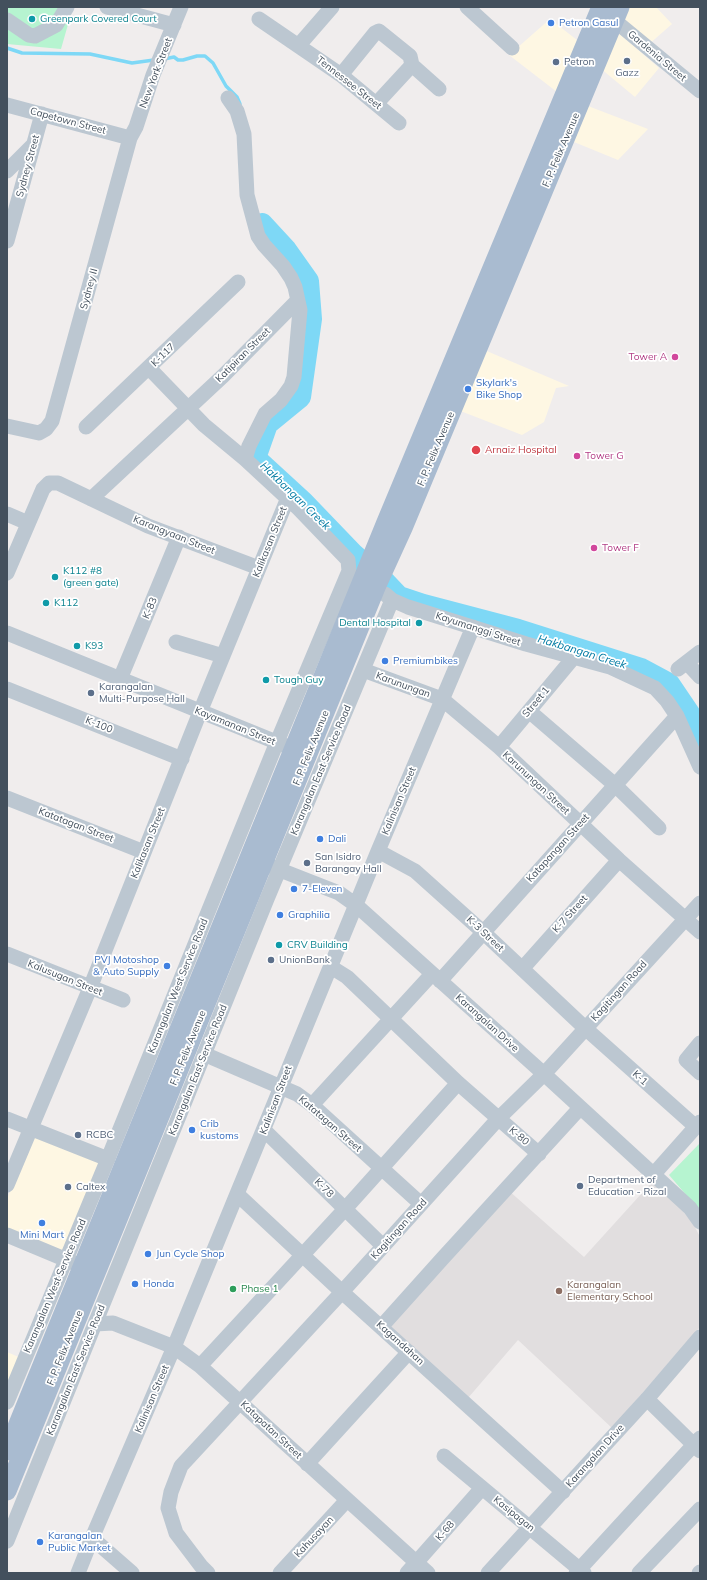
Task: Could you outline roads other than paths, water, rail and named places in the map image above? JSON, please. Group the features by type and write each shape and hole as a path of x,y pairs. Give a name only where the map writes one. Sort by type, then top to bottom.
{"main road":[{"name":"F. P. Felix Avenue","path":"7,1452 90,1267 265,863 293,749 366,579 391,534 426,450 506,278 605,11"},
{"name":"F. P. Felix Avenue","path":"7,1491 90,1267"}],"street":[{"path":"7,20 28,35 35,36 56,25 67,7"},
{"path":"107,7 174,25"},
{"name":"New York Street","path":"130,138 136,127 153,75 181,7"},
{"path":"299,45 332,7"},
{"path":"467,7 512,48"},
{"name":"Gardenia Street","path":"605,11 700,91"},
{"name":"Tennessee Street","path":"259,19 341,75 399,123"},
{"path":"341,75 375,33 379,31 410,56 412,65 439,89"},
{"path":"376,104 412,65"},
{"path":"228,98 238,112 244,134 247,195 258,236 287,272 295,287 300,321 294,377 291,386 281,400 265,414 249,446 245,459"},
{"name":"Capetown Street","path":"7,105 130,138"},
{"name":"Sydney Street","path":"7,241 42,114"},
{"name":"Sydney II","path":"7,426 39,433 46,429 52,421 130,138"},
{"path":"7,171 34,145"},
{"name":"K-117","path":"86,427 238,282"},
{"name":"Katipiran Street","path":"90,499 187,409 298,300"},
{"path":"149,368 187,409 208,429 245,459 298,509 366,579"},
{"name":"Karangyaan Street","path":"28,523 43,489 49,483 58,483 148,526 259,568"},
{"name":"Kalikasan Street","path":"7,1185 90,988 200,712 287,500"},
{"path":"7,514 28,523 7,573"},
{"name":"K-83","path":"120,679 179,537"},
{"name":"Kayumanggi Street","path":"366,579 392,600 526,644 610,667 655,688 678,716 700,767"},
{"name":"Karangalan East Service Road","path":"7,1541 95,1324 90,1267 204,1054 265,863 363,670 392,600"},
{"name":"Kalinisan Street","path":"78,1573 174,1347 378,851 473,627"},
{"name":"Kayamanan Street","path":"7,633 293,749"},
{"path":"176,642 223,656"},
{"path":"700,652 683,666 700,677"},
{"name":"Street 1","path":"499,748 574,658"},
{"name":"Karunungan","path":"363,670 442,699"},
{"name":"K-100","path":"11,691 182,759"},
{"name":"Karunungan Street","path":"442,699 499,748 619,860 700,932"},
{"path":"529,711 614,785 659,828"},
{"name":"Katapangan Street","path":"312,1105 391,1019 483,932 614,785 678,716"},
{"name":"Karangalan West Service Road","path":"7,1402 90,1267 108,1159 293,749"},
{"name":"Katatagan Street","path":"7,798 144,852"},
{"name":"K-3 Street","path":"378,851 415,871 522,968 585,1028"},
{"name":"K-7 Street","path":"522,968 619,860"},
{"name":"Karangalan Drive","path":"265,863 339,893 356,905 690,1208 700,1222"},
{"name":"Kagitingan Road","path":"208,1573 176,1533 168,1508 171,1492 181,1466 342,1292 498,1119 544,1074 700,903"},
{"name":"Kalusugan Street","path":"7,954 123,1000"},
{"name":"K-80","path":"331,967 347,977 458,1083 539,1154"},
{"name":"K-1","path":"585,1028 698,1125"},
{"path":"700,1043 686,1060 700,1073"},
{"name":"Katatagan Street","path":"204,1054 297,1094 312,1105 421,1204"},
{"path":"200,1366 303,1256 458,1083"},
{"path":"382,1327 580,1108"},
{"path":"7,1119 108,1159"},
{"path":"653,1175 698,1125"},
{"name":"K-78","path":"264,1130 383,1246"},
{"name":"Kagandahan","path":"237,1194 342,1292 563,1492"},
{"path":"7,1235 90,1267"},
{"name":"Katapatan Street","path":"95,1324 113,1323 174,1347 200,1366 347,1500 417,1570"},
{"name":"Karangalan Drive","path":"488,1573 531,1528 647,1399 700,1337"},
{"path":"308,1464 410,1352"},
{"path":"580,1572 698,1445 647,1399"},
{"name":"Kasipagan","path":"444,1456 531,1528 580,1572"},
{"name":"K-68","path":"417,1570 482,1488"},
{"name":"Kahusayan","path":"280,1573 347,1500"},
{"path":"639,1573 700,1509"},
{"path":"92,1538 132,1573"}],"waterway":[{"name":"Hakbangan Creek","path":"7,48 22,53 90,54 132,63 154,60"},
{"name":"Hakbangan Creek","path":"164,59 174,57 178,60 183,60 197,56 205,56 213,63 226,86 237,97 240,104"},
{"name":"Hakbangan Creek","path":"262,224 286,250 308,281 311,319 300,397 267,424 255,458 303,502 353,554 380,577 399,597 423,605 518,630 641,669 669,684 690,715 700,738"}],"place":[{"name":"Greenpark Covered Court","path":"32,19"},
{"name":"Petron Gasul","path":"551,23"},
{"name":"Gazz","path":"627,61"},
{"name":"Petron","path":"556,62"},
{"name":"Tower A","path":"675,357"},
{"name":"Skylark's Bike Shop","path":"468,389"},
{"name":"Arnaiz Hospital","path":"476,450"},
{"name":"Tower G","path":"577,456"},
{"name":"Tower F","path":"594,548"},
{"name":"K112 #8 (green gate)","path":"55,577"},
{"name":"K112","path":"46,603"},
{"name":"Dental Hospital","path":"419,623"},
{"name":"K93","path":"77,646"},
{"name":"Premiumbikes","path":"385,661"},
{"name":"Tough Guy","path":"266,680"},
{"name":"Karangalan Multi-Purpose Hall","path":"91,693"},
{"name":"Dali","path":"320,839"},
{"name":"San Isidro Barangay Hall","path":"307,863"},
{"name":"7-Eleven","path":"294,889"},
{"name":"Graphilia","path":"280,915"},
{"name":"CRV Building","path":"279,945"},
{"name":"UnionBank","path":"271,960"},
{"name":"PVJ Motoshop & Auto Supply","path":"167,966"},
{"name":"Crib kustoms","path":"192,1130"},
{"name":"RCBC","path":"78,1135"},
{"name":"Department of Education - Rizal","path":"580,1186"},
{"name":"Caltex","path":"68,1187"},
{"name":"Mini Mart","path":"42,1223"},
{"name":"Jun Cycle Shop","path":"148,1254"},
{"name":"Honda","path":"135,1284"},
{"name":"Phase 1","path":"233,1289"},
{"name":"Karangalan Elementary School","path":"559,1291"},
{"name":"Karangalan Public Market","path":"40,1542"}]}
